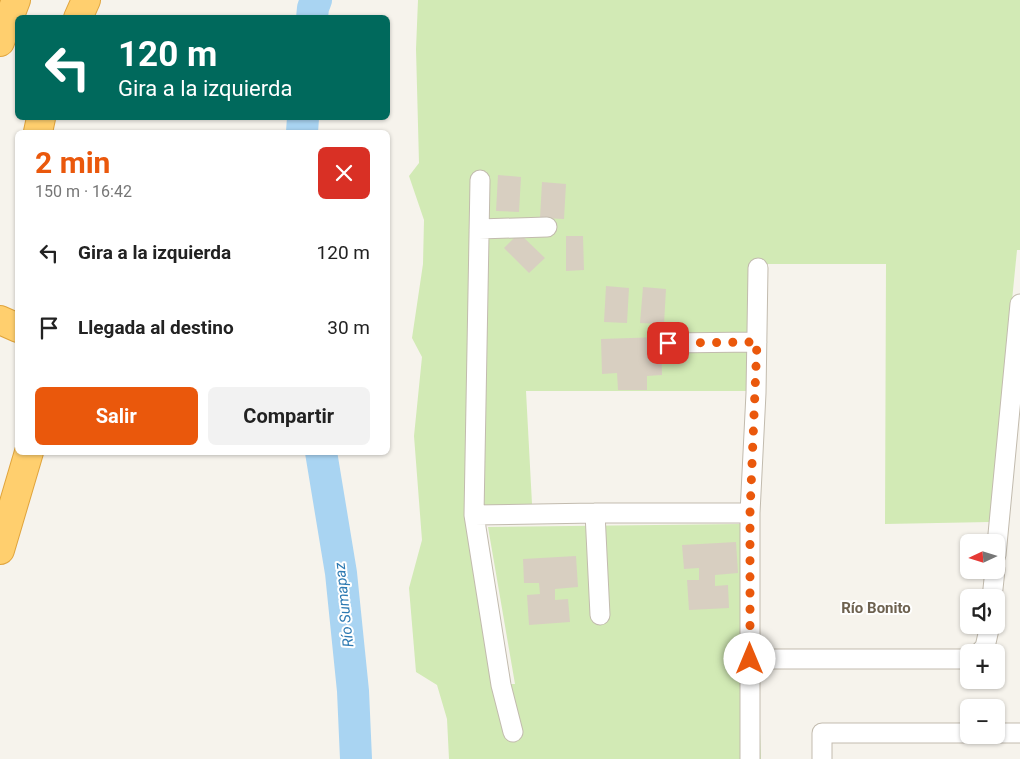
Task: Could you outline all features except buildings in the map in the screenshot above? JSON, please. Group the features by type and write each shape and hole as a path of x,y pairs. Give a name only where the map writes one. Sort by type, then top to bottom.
{"highway":[{"path":"0,42 16,0"},
{"path":"79,15 86,0"},
{"path":"0,320 15,327"},
{"path":"0,550 28,455"}],"street":[{"path":"480,180 474,515 501,685 513,732"},
{"path":"479,230 547,227"},
{"path":"750,759 750,513 758,268"},
{"path":"998,534 1017,371 1020,304"},
{"path":"668,343 757,342"},
{"path":"474,515 595,512 750,513"},
{"path":"595,512 600,615"},
{"path":"750,659 960,659"},
{"path":"822,759 822,733 960,733"},
{"path":"1005,733 1020,733"}],"green space":[{"path":"418,0 1020,0 1020,250 1017,250 990,522 885,524 886,264 765,264 748,391 526,391 532,504 483,506 487,172 478,170 470,516 507,684 515,684 488,527 740,524 741,675 758,676 761,759 449,759 447,719 437,685 416,672 409,588 422,540 414,436 422,357 412,338 423,264 424,220 409,176 419,163 416,49"}],"waterway":[{"name":"Río Sumapaz","path":"312,15 316,0"},
{"name":"Río Sumapaz","path":"302,130 303,120"},
{"name":"Río Sumapaz","path":"321,455 341,573 353,691 356,759"}],"district":[{"name":"Río Bonito","path":"876,608"}],"route":[{"path":"668,343 757,342 750,513 750,659"}]}
